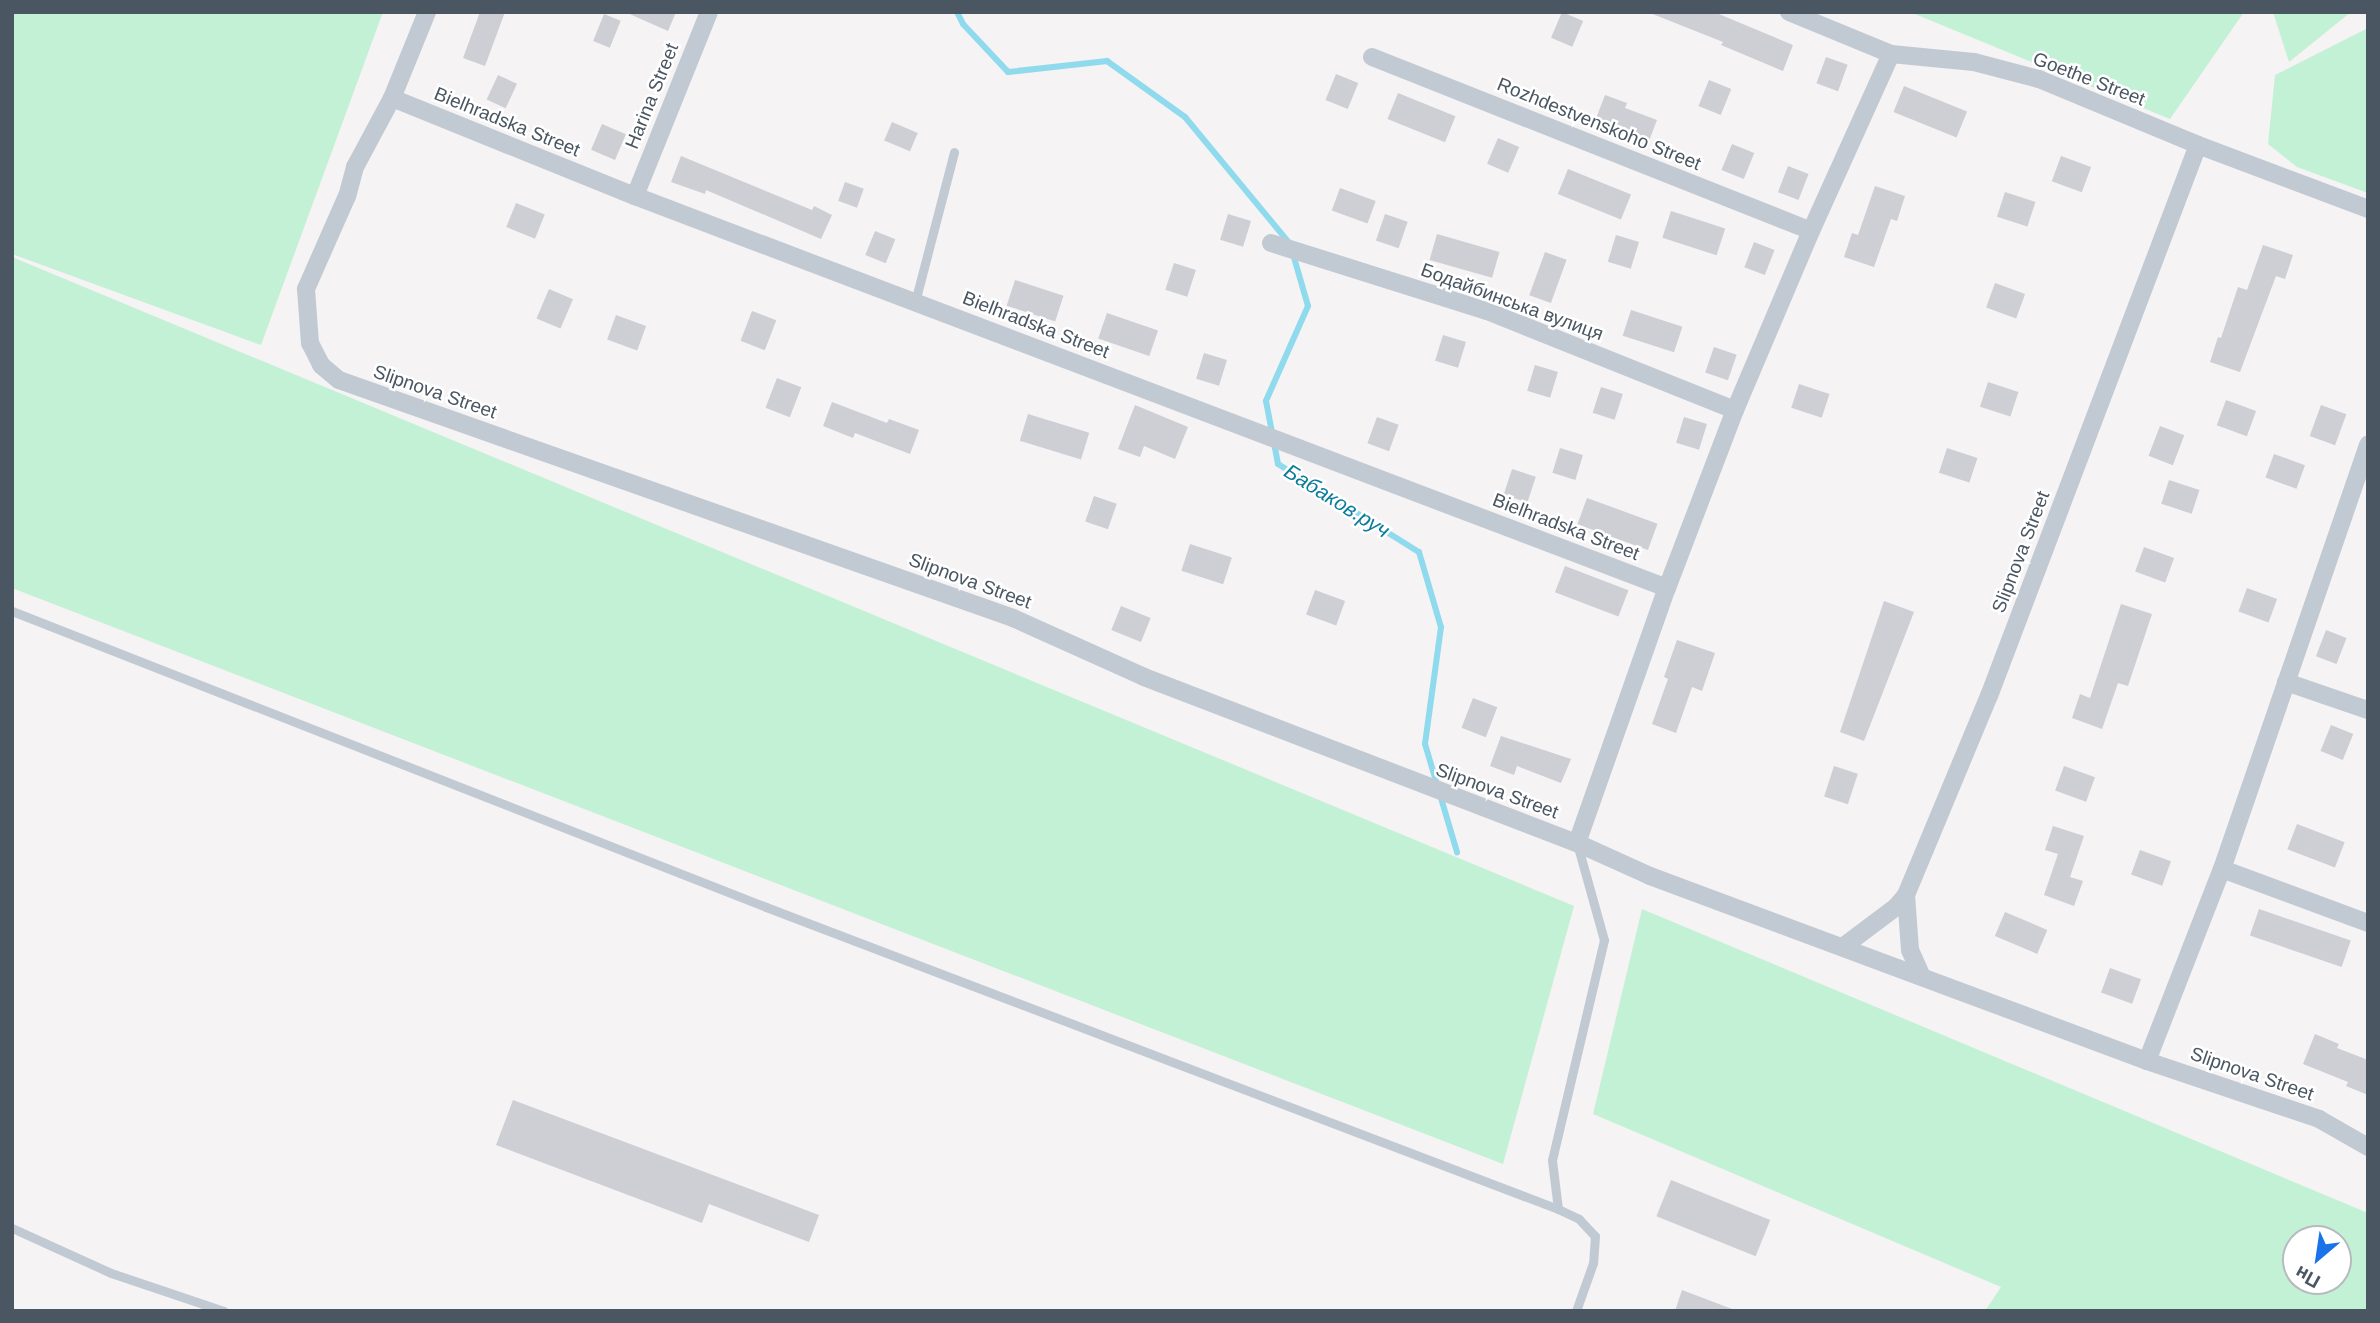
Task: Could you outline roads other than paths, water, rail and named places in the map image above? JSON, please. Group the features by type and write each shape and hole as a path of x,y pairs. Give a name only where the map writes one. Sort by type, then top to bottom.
{"street":[{"path":"392,99 427,12"},
{"name":"Harina Street","path":"635,196 709,12"},
{"name":"Goethe Street","path":"1789,12 1891,54 1974,62 2039,79 2198,145 2368,209"},
{"name":"Slipnova Street","path":"1577,843 1667,588 1735,410 1811,231 1891,54"},
{"name":"Rozhdestvenskoho Street","path":"1372,57 1811,231"},
{"name":"Bielhradska Street","path":"392,99 635,196 1667,588"},
{"name":"Slipnova Street","path":"392,99 355,167 337,220 306,289 310,343 321,365 340,380 1013,618 1144,677 1577,843 1650,876 2147,1061 2319,1119 2368,1147"},
{"name":"Slipnova Street","path":"1844,946 1896,907 1906,895 1989,696 2198,145"},
{"name":"Бодайбинська вулиця","path":"1271,243 1487,312 1735,410"},
{"path":"2147,1061 2222,869 2286,682 2361,487 2368,444"},
{"path":"2286,682 2368,709"},
{"path":"2222,869 2368,923"},
{"path":"1906,895 1910,950 1921,975"}],"lane":[{"path":"915,302 954,152"},
{"path":"12,611 766,907 1558,1209 1579,1219 1595,1236 1594,1263 1576,1311"},
{"path":"1558,1209 1552,1160 1605,940 1577,843"},
{"path":"12,1228 111,1273 224,1311"}],"waterway":[{"name":"Бабаков.руч","path":"957,12 963,24 1008,72 1107,61 1185,117 1290,244"},
{"name":"Бабаков.руч","path":"1293,254 1308,306 1266,401 1278,464 1419,552 1441,627 1425,744 1457,852"}]}
